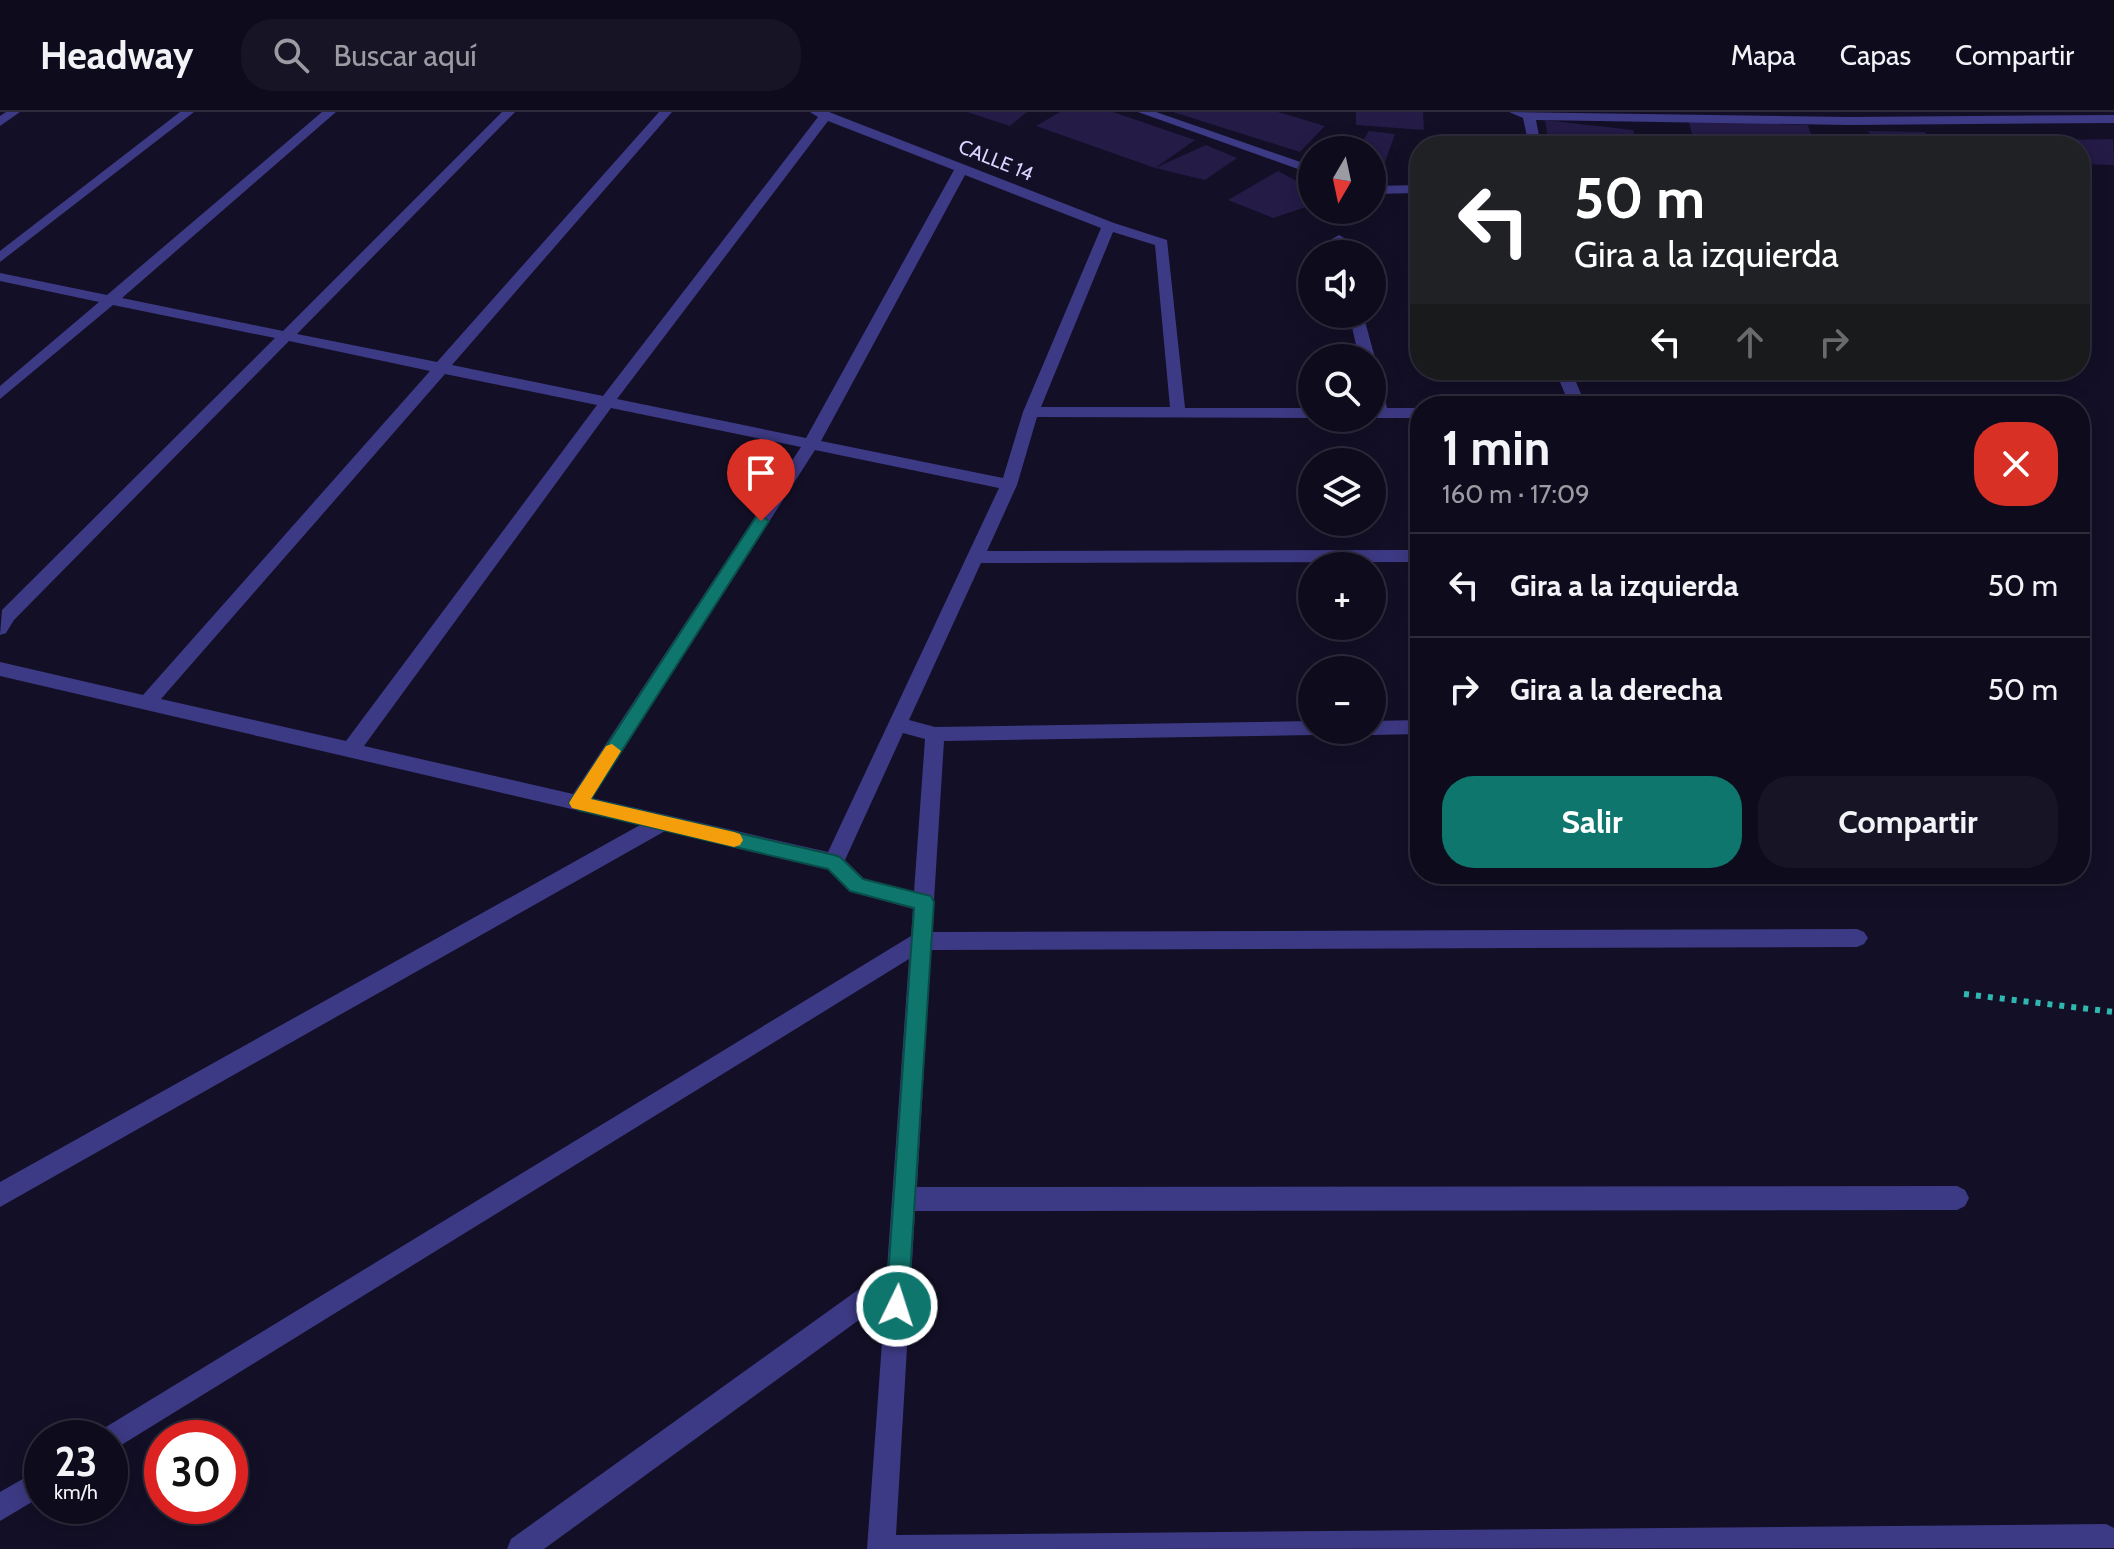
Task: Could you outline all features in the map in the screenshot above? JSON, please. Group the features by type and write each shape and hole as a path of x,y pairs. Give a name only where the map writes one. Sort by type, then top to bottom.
{"street":[{"path":"0,122 14,112"},
{"path":"0,258 188,112"},
{"path":"0,394 330,112"},
{"path":"3,621 509,112"},
{"path":"146,704 666,112"},
{"path":"1144,112 1298,165"},
{"path":"1515,112 1529,116 1849,121 2114,119"},
{"path":"350,750 821,113"},
{"name":"CALLE 14","path":"821,113 1109,226 1162,243 1178,413"},
{"path":"1529,116 1533,136"},
{"path":"578,803 811,444 962,168"},
{"path":"1386,190 1410,189"},
{"path":"834,862 1009,485 1031,412 1109,226"},
{"path":"0,277 1009,485"},
{"path":"1031,412 1298,413"},
{"path":"1386,413 1410,413"},
{"path":"977,557 1410,556"},
{"path":"0,669 834,862 857,885 893,897 924,902"},
{"path":"899,725 935,734 1298,728"},
{"path":"1386,728 1410,727"},
{"path":"935,734 881,1549 2106,1538"},
{"path":"0,1195 662,823"},
{"path":"128,1428 921,941 1857,938"},
{"path":"903,1199 1957,1198"},
{"path":"521,1549 899,1276"},
{"path":"0,1507 24,1492"}],"path":[{"path":"1964,994 2114,1012"}],"building":[{"path":"967,112 1027,112 1010,126"},
{"path":"1060,112 1113,112 1195,140 1155,168 1036,126"},
{"path":"1173,112 1278,112 1325,126 1315,136 1298,136 1298,151"},
{"path":"1356,112 1423,112 1424,130 1356,125"},
{"path":"1545,120 1633,130 1635,136 1547,136"},
{"path":"1688,120 1808,125 1811,136 1693,136"},
{"path":"1369,131 1395,134 1386,159 1386,136 1366,136"},
{"path":"1868,131 1925,132 1928,136 1871,136"},
{"path":"2090,139 2113,139 2114,165 2090,164"},
{"path":"1206,145 1237,158 1205,180 1155,168"},
{"path":"1278,171 1298,182 1298,210 1273,218 1228,200"}],"slow traffic":[{"path":"612,751 578,803 734,840"}],"route":[{"path":"761,521 578,803 834,862 857,885 893,897 924,902 897,1306"}]}
